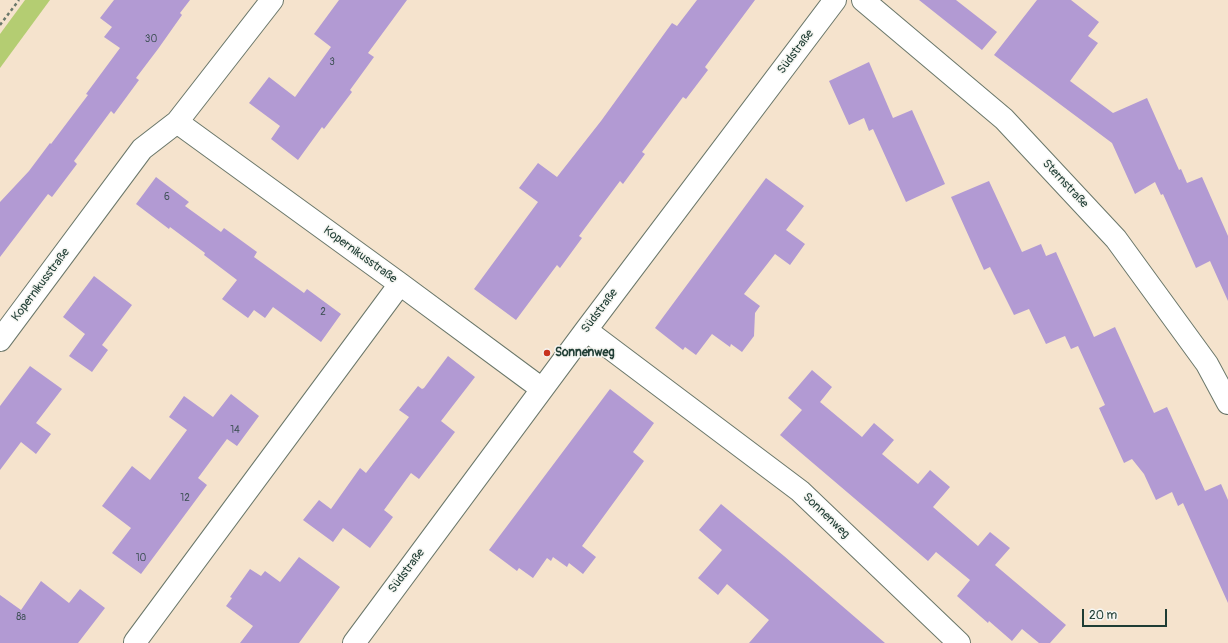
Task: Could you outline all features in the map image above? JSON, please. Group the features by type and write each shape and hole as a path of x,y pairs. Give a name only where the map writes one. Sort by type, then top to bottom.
{"street":[{"name":"Kopernikusstraße","path":"0,340 142,149 177,122 272,0"},
{"name":"Südstraße","path":"354,643 586,330 836,0"},
{"name":"Sternstraße","path":"863,0 1004,119 1116,238 1207,364 1228,403"},
{"name":"Kopernikusstraße","path":"177,122 542,389"},
{"path":"136,643 135,642 400,284"},
{"name":"Sonnenweg","path":"586,330 800,491 959,643"}],"path":[{"path":"0,25 19,0"}],"green space":[{"path":"25,0 50,0 0,68 0,34"}],"building":[{"path":"114,0 190,0 180,13 182,15 136,78 139,80 114,114 111,111 74,161 77,164 52,197 48,194 0,257 0,202 29,171 50,143 51,144 88,95 86,94 120,48 104,37 112,27 100,18"},
{"path":"339,0 407,0 368,53 374,57 350,90 352,92 324,129 322,127 298,160 271,139 280,126 249,103 269,77 295,97 331,47 314,34"},
{"path":"697,0 755,0 705,67 708,70 686,99 683,97 642,152 645,154 623,184 620,181 579,236 582,238 560,268 557,265 516,320 474,289 538,202 519,188 538,163 557,177 601,121 672,23 677,26"},
{"path":"919,0 956,0 997,32 982,50"},
{"path":"1037,0 1071,0 1099,22 1088,36 1098,43 1070,81 1113,113 1147,98 1179,170 1181,169 1187,183 1202,177 1228,236 1228,301 1210,261 1196,268 1163,194 1161,195 1155,182 1135,194 1112,143 994,55"},
{"path":"869,62 893,118 912,110 945,184 906,202 873,129 869,131 864,118 849,125 829,81"},
{"path":"156,177 189,202 185,206 221,232 224,228 257,252 254,257 304,293 307,289 341,314 321,342 273,307 265,318 254,310 248,318 222,299 237,280 204,255 205,253 170,227 169,229 136,204"},
{"path":"766,178 804,206 786,230 805,244 790,265 775,254 744,294 760,306 755,313 754,336 742,352 731,344 730,347 712,334 696,355 685,347 683,350 655,328"},
{"path":"989,181 1022,252 1041,244 1046,256 1056,252 1094,337 1115,327 1154,413 1167,407 1205,491 1221,484 1228,500 1228,603 1183,503 1178,506 1172,492 1156,500 1144,474 1132,459 1124,463 1099,408 1105,405 1078,346 1071,349 1065,336 1046,344 1029,309 1014,315 990,267 984,270 951,197"},
{"path":"94,276 132,305 102,345 108,350 92,372 69,356 85,334 63,317"},
{"path":"448,356 475,377 441,421 455,432 419,479 411,473 384,510 393,517 370,548 343,528 333,542 303,520 319,500 331,509 360,468 366,473 409,417 399,410 418,386 422,389 424,388"},
{"path":"30,366 62,389 36,423 51,434 36,454 21,442 0,470 0,406"},
{"path":"812,370 832,387 820,402 862,437 874,423 894,440 882,454 918,484 930,470 950,487 933,507 978,546 990,532 1010,548 995,565 1066,625 1050,643 1039,643 1022,629 1012,641 989,621 988,623 957,596 970,580 936,552 928,561 780,435 802,410 788,398"},
{"path":"610,389 654,423 633,452 644,461 582,546 596,557 583,574 569,563 567,567 553,557 551,561 547,558 533,578 519,568 517,571 489,550"},
{"path":"231,394 259,416 237,446 227,439 198,478 207,485 141,574 112,553 131,528 102,506 132,466 150,480 187,430 169,417 184,396 213,417"},
{"path":"721,504 885,643 749,643 769,620 727,584 718,595 698,578 722,550 699,530"},
{"path":"299,557 340,587 299,643 240,643 253,626 226,606 232,598 230,597 250,569 261,576 265,571 280,582"},
{"path":"41,581 69,603 80,589 105,608 78,643 0,643 0,595 21,610"}],"place":[{"name":"Sonnenweg","path":"547,353"}]}
